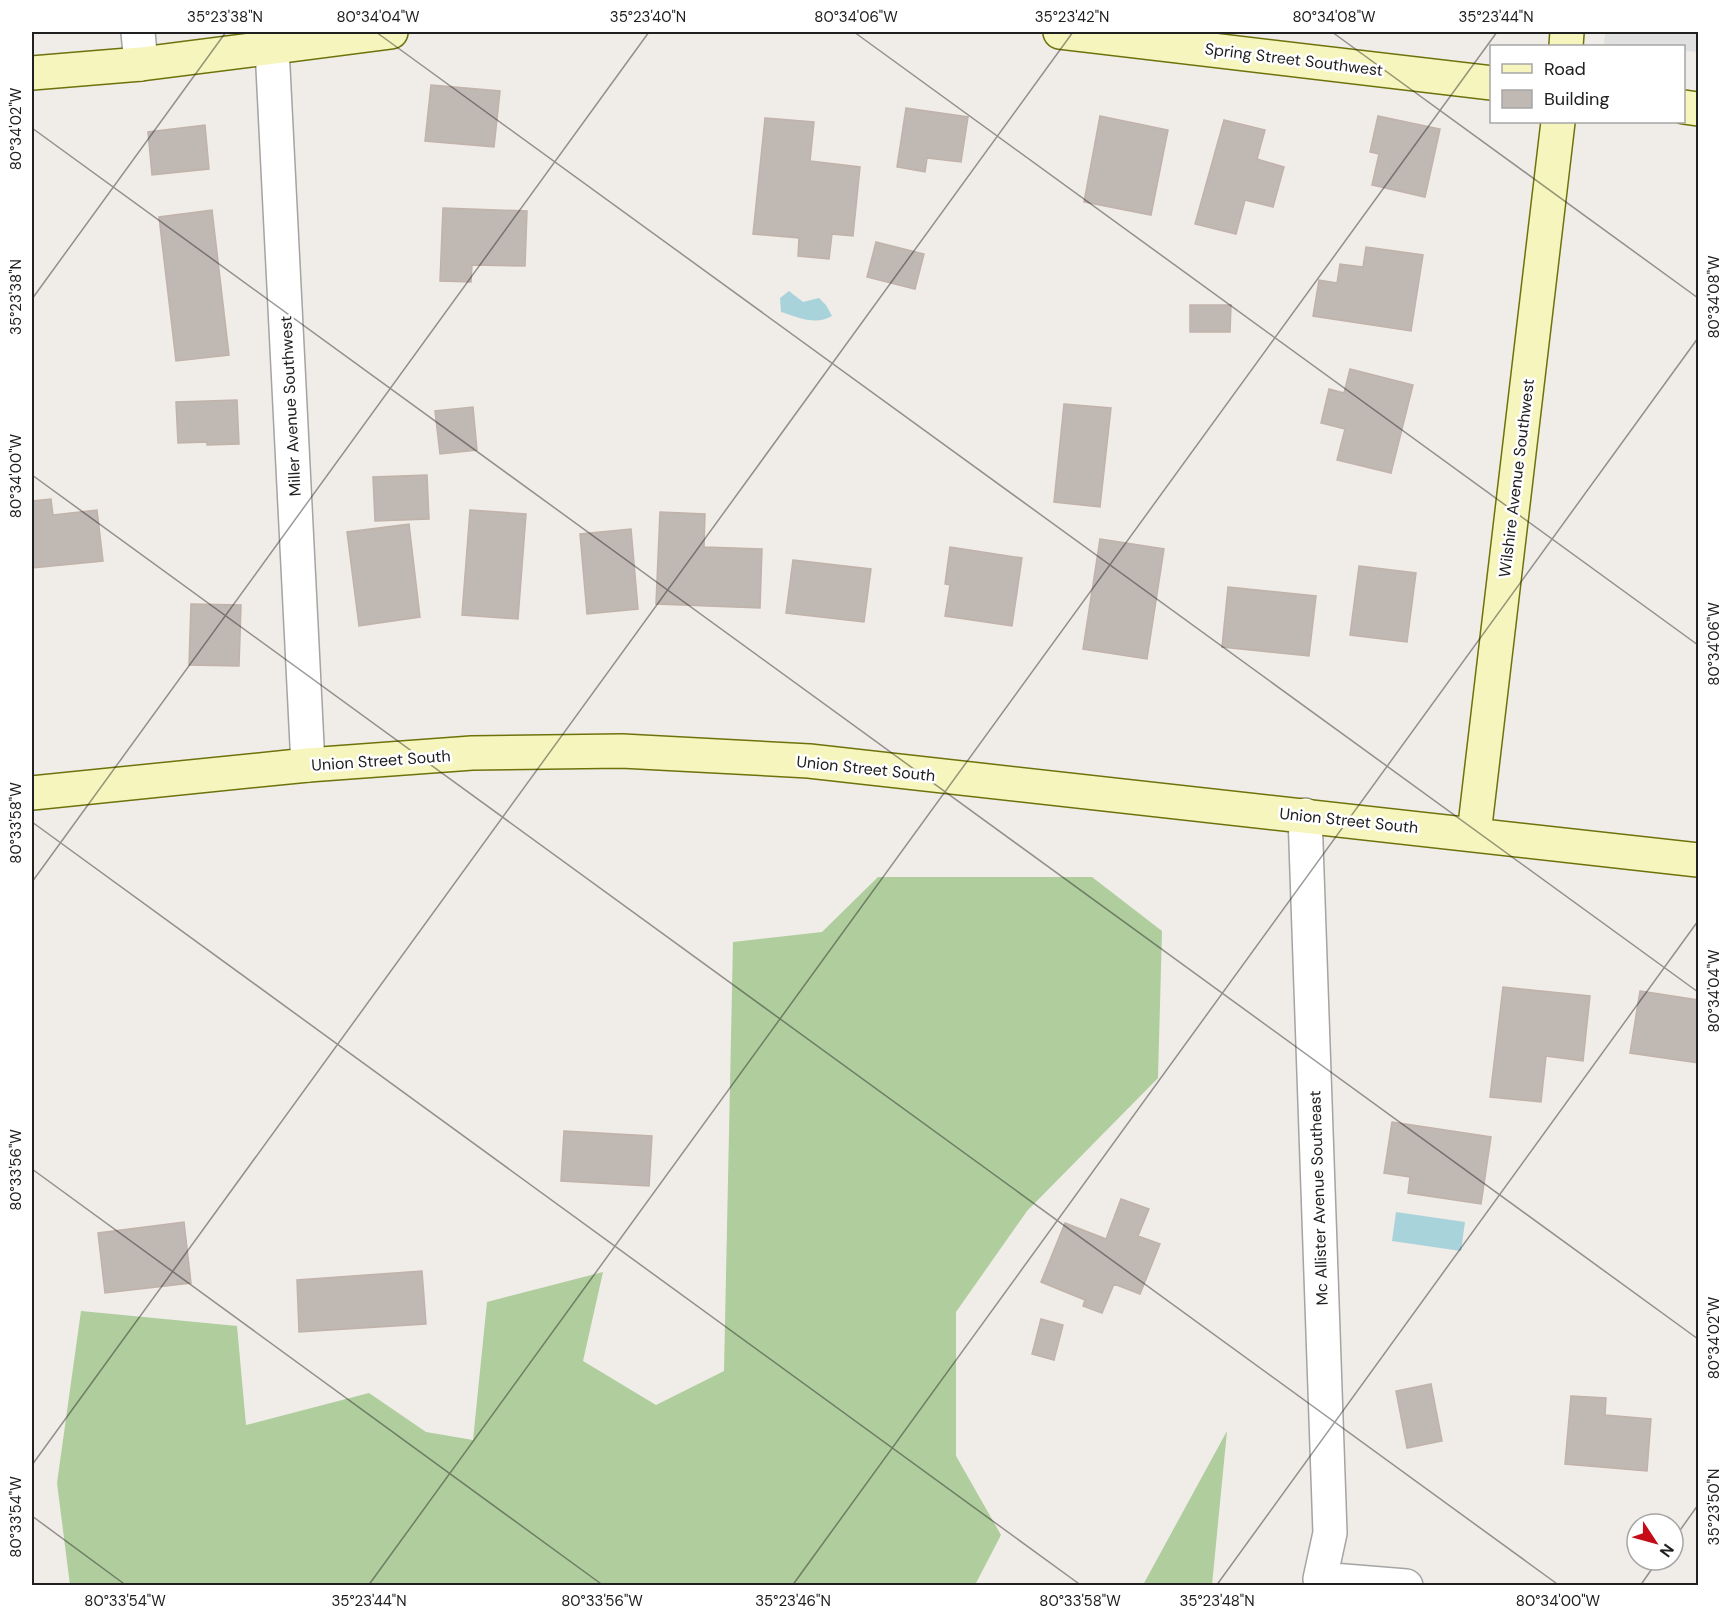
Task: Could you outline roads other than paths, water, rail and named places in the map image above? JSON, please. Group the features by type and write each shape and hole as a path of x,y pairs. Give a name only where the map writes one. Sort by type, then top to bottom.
{"main road":[{"path":"32,73 141,64 391,32"},
{"name":"Spring Street Southwest","path":"1060,32 1490,83"},
{"name":"Wilshire Avenue Southwest","path":"1473,834 1558,123"},
{"name":"Union Street South","path":"32,793 308,765 472,753 622,751 809,761 1698,860"}],"street":[{"path":"138,32 141,64"},
{"name":"Miller Avenue Southwest","path":"272,48 308,765"},
{"name":"Mc Allister Avenue Southeast","path":"1305,815 1330,1533 1320,1579 1406,1586"}],"water":[{"path":"789,291 803,302 819,298 832,316 813,320 781,312 780,298"},
{"path":"1396,1212 1465,1222 1461,1251 1392,1241"}]}
